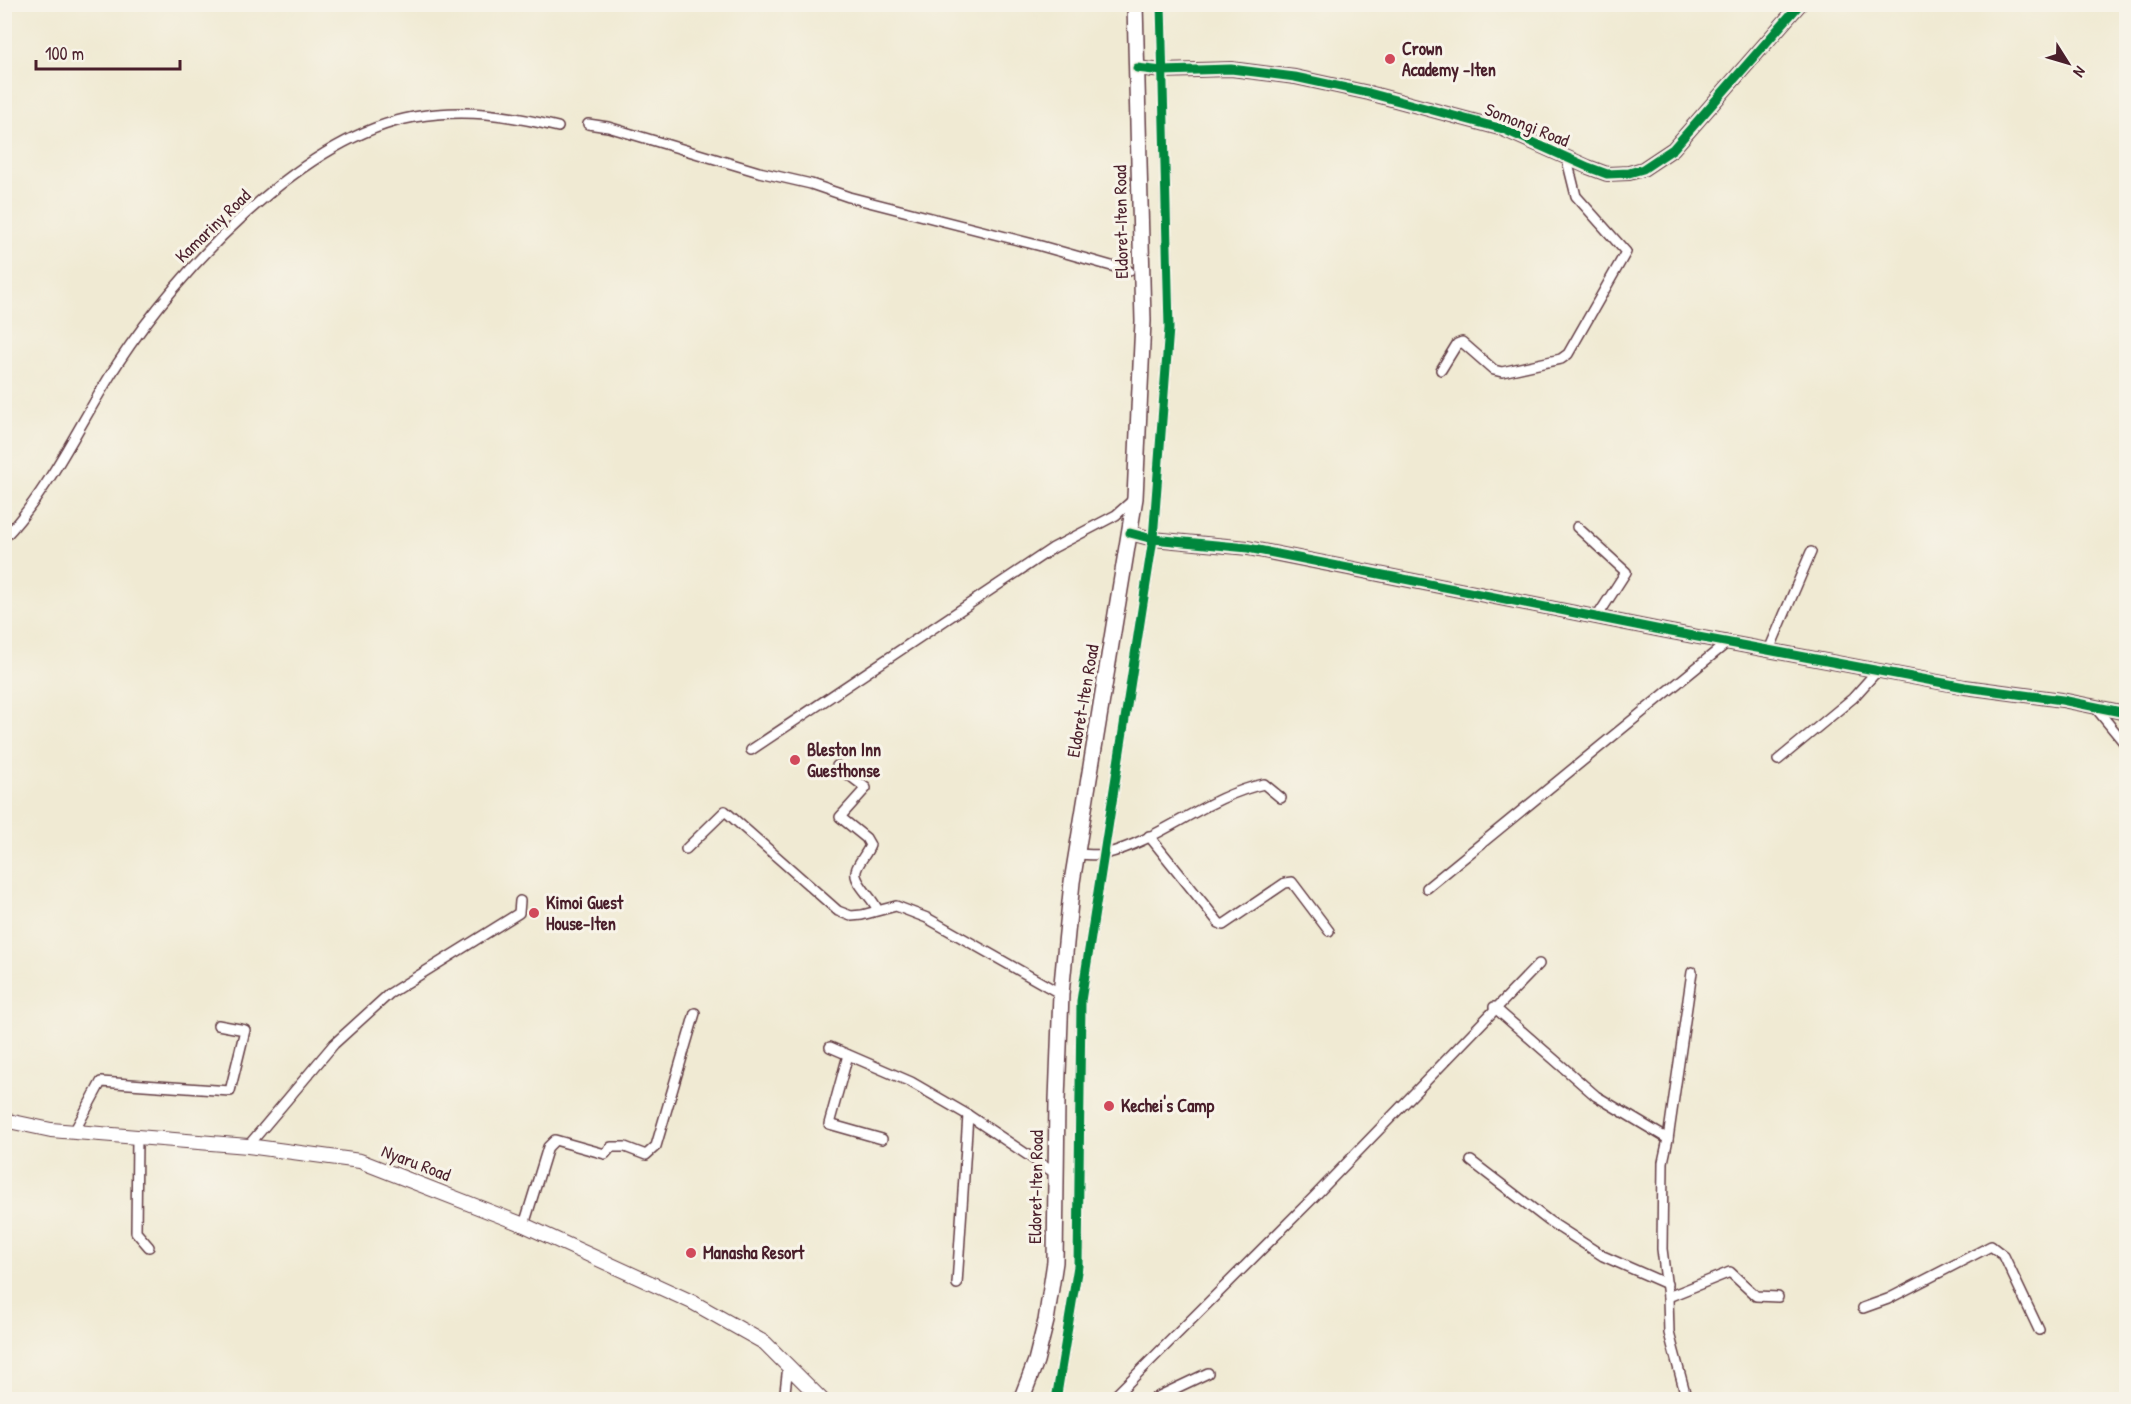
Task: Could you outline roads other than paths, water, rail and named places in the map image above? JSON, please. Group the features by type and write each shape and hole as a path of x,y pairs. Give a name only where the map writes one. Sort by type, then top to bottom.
{"main road":[{"name":"Eldoret-Iten Road","path":"1021,1400 1036,1361 1046,1321 1055,1262 1061,994 1077,854 1135,498 1143,321 1135,4"}],"street":[{"path":"1056,1400 1078,1266 1081,1000 1153,539 1169,328 1161,4"},
{"name":"Somongi Road","path":"1137,68 1162,71 1231,69 1295,77 1503,129 1567,160 1607,174 1629,173 1660,159 1696,124 1796,5"},
{"name":"Kamariny Road","path":"4,538 37,500 119,361 196,261 230,228 302,169 358,133 414,117 467,112 501,114 558,127"},
{"path":"588,124 608,127 759,172 811,184 849,197 1129,271"},
{"path":"1441,370 1457,344 1462,342 1494,370 1502,372 1561,359 1568,354 1626,252 1576,196 1567,160"},
{"path":"751,750 1053,548 1116,515 1135,498"},
{"path":"1577,527 1626,572 1597,617"},
{"path":"1130,533 1153,539 1248,548 1769,650 2127,713"},
{"path":"1769,650 1811,552"},
{"path":"1427,888 1728,642"},
{"path":"1778,760 1853,698 1878,670"},
{"path":"2094,706 2127,745"},
{"path":"837,766 866,788 840,818 866,838 870,845 856,870 855,877 872,897 878,909"},
{"path":"1077,854 1104,855 1149,836 1245,788 1264,784 1281,798"},
{"path":"686,849 725,811 838,911 850,916 896,906 927,918 1061,994"},
{"path":"1149,836 1219,923 1223,925 1285,883 1292,882 1329,931"},
{"path":"248,1146 334,1044 381,1001 519,913 520,901"},
{"path":"1112,1400 1313,1198 1494,1007 1539,964"},
{"path":"1687,1400 1669,1333 1667,1284 1662,1249 1663,1162 1692,972"},
{"path":"1494,1007 1596,1096 1668,1139"},
{"path":"524,1225 548,1148 555,1140 605,1154 611,1147 626,1147 646,1155 656,1146 695,1013"},
{"path":"74,1132 101,1082 230,1091 245,1030 218,1025"},
{"path":"830,1047 911,1082 968,1114 1056,1174"},
{"path":"848,1055 829,1124 882,1139"},
{"path":"957,1284 968,1114"},
{"name":"Nyaru Road","path":"4,1120 74,1132 248,1146 360,1161 524,1225 692,1302 747,1330 765,1343 822,1400"},
{"path":"137,1137 136,1232 149,1247"},
{"path":"1471,1161 1549,1221 1603,1257 1667,1284"},
{"path":"1863,1308 1888,1299 1991,1246 2004,1256 2038,1330"},
{"path":"1668,1296 1730,1272 1756,1296 1778,1297"},
{"path":"784,1362 784,1400"},
{"path":"1151,1400 1208,1373"}],"place":[{"name":"Crown Academy -Iten","path":"1390,59"},
{"name":"Bleston Inn Guesthonse","path":"795,760"},
{"name":"Kimoi Guest House-Iten","path":"534,913"},
{"name":"Kechei's Camp","path":"1109,1106"},
{"name":"Manasha Resort","path":"691,1253"}]}
